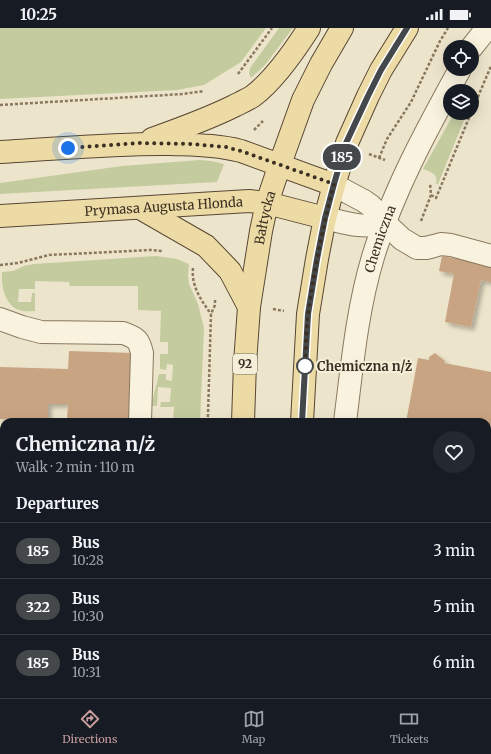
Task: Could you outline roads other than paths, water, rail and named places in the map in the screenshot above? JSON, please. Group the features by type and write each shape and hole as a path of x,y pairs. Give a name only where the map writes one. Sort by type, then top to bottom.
{"main road":[{"path":"140,143 194,124 227,110 252,96 268,82 287,60 310,28"},
{"name":"Bałtycka","path":"243,418 249,307 267,203 303,100 321,64 342,28"},
{"path":"302,418 308,314 325,218 334,184 346,143 381,70 406,28"},
{"path":"0,152 140,143 191,144 226,147 280,164 334,184"},
{"name":"Prymasa Augusta Hlonda","path":"0,216 249,201 267,203 325,218"},
{"path":"140,208 206,246 230,271 249,307"}],"street":[{"path":"478,40 487,28"},
{"name":"Chemiczna","path":"346,418 358,322 373,257 407,170 456,76"},
{"path":"334,184 367,203 404,241 417,248 422,249 442,244 451,244 491,256"},
{"path":"325,218 357,226 385,223"},
{"path":"0,319 41,332 124,333 131,336 139,342 142,354 140,418"}],"place":[{"name":"Chemiczna n/ż","path":"305,366"}]}
